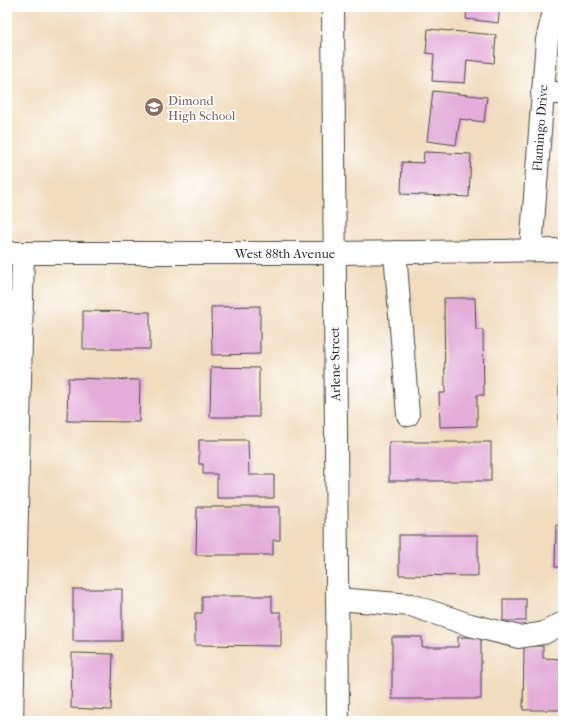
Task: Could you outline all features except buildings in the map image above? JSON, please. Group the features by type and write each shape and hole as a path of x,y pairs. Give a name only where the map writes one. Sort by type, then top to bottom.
{"street":[{"name":"Arlene Street","path":"333,7 338,721"},
{"name":"Flamingo Drive","path":"531,249 552,93 547,40 555,7"},
{"name":"West 88th Avenue","path":"15,253 334,253 531,249 563,250"},
{"path":"395,252 408,414"},
{"path":"12,721 15,253"},
{"path":"337,599 411,605 470,625 519,638 544,633 563,623"}],"place":[{"name":"Dimond High School","path":"154,107"}]}
